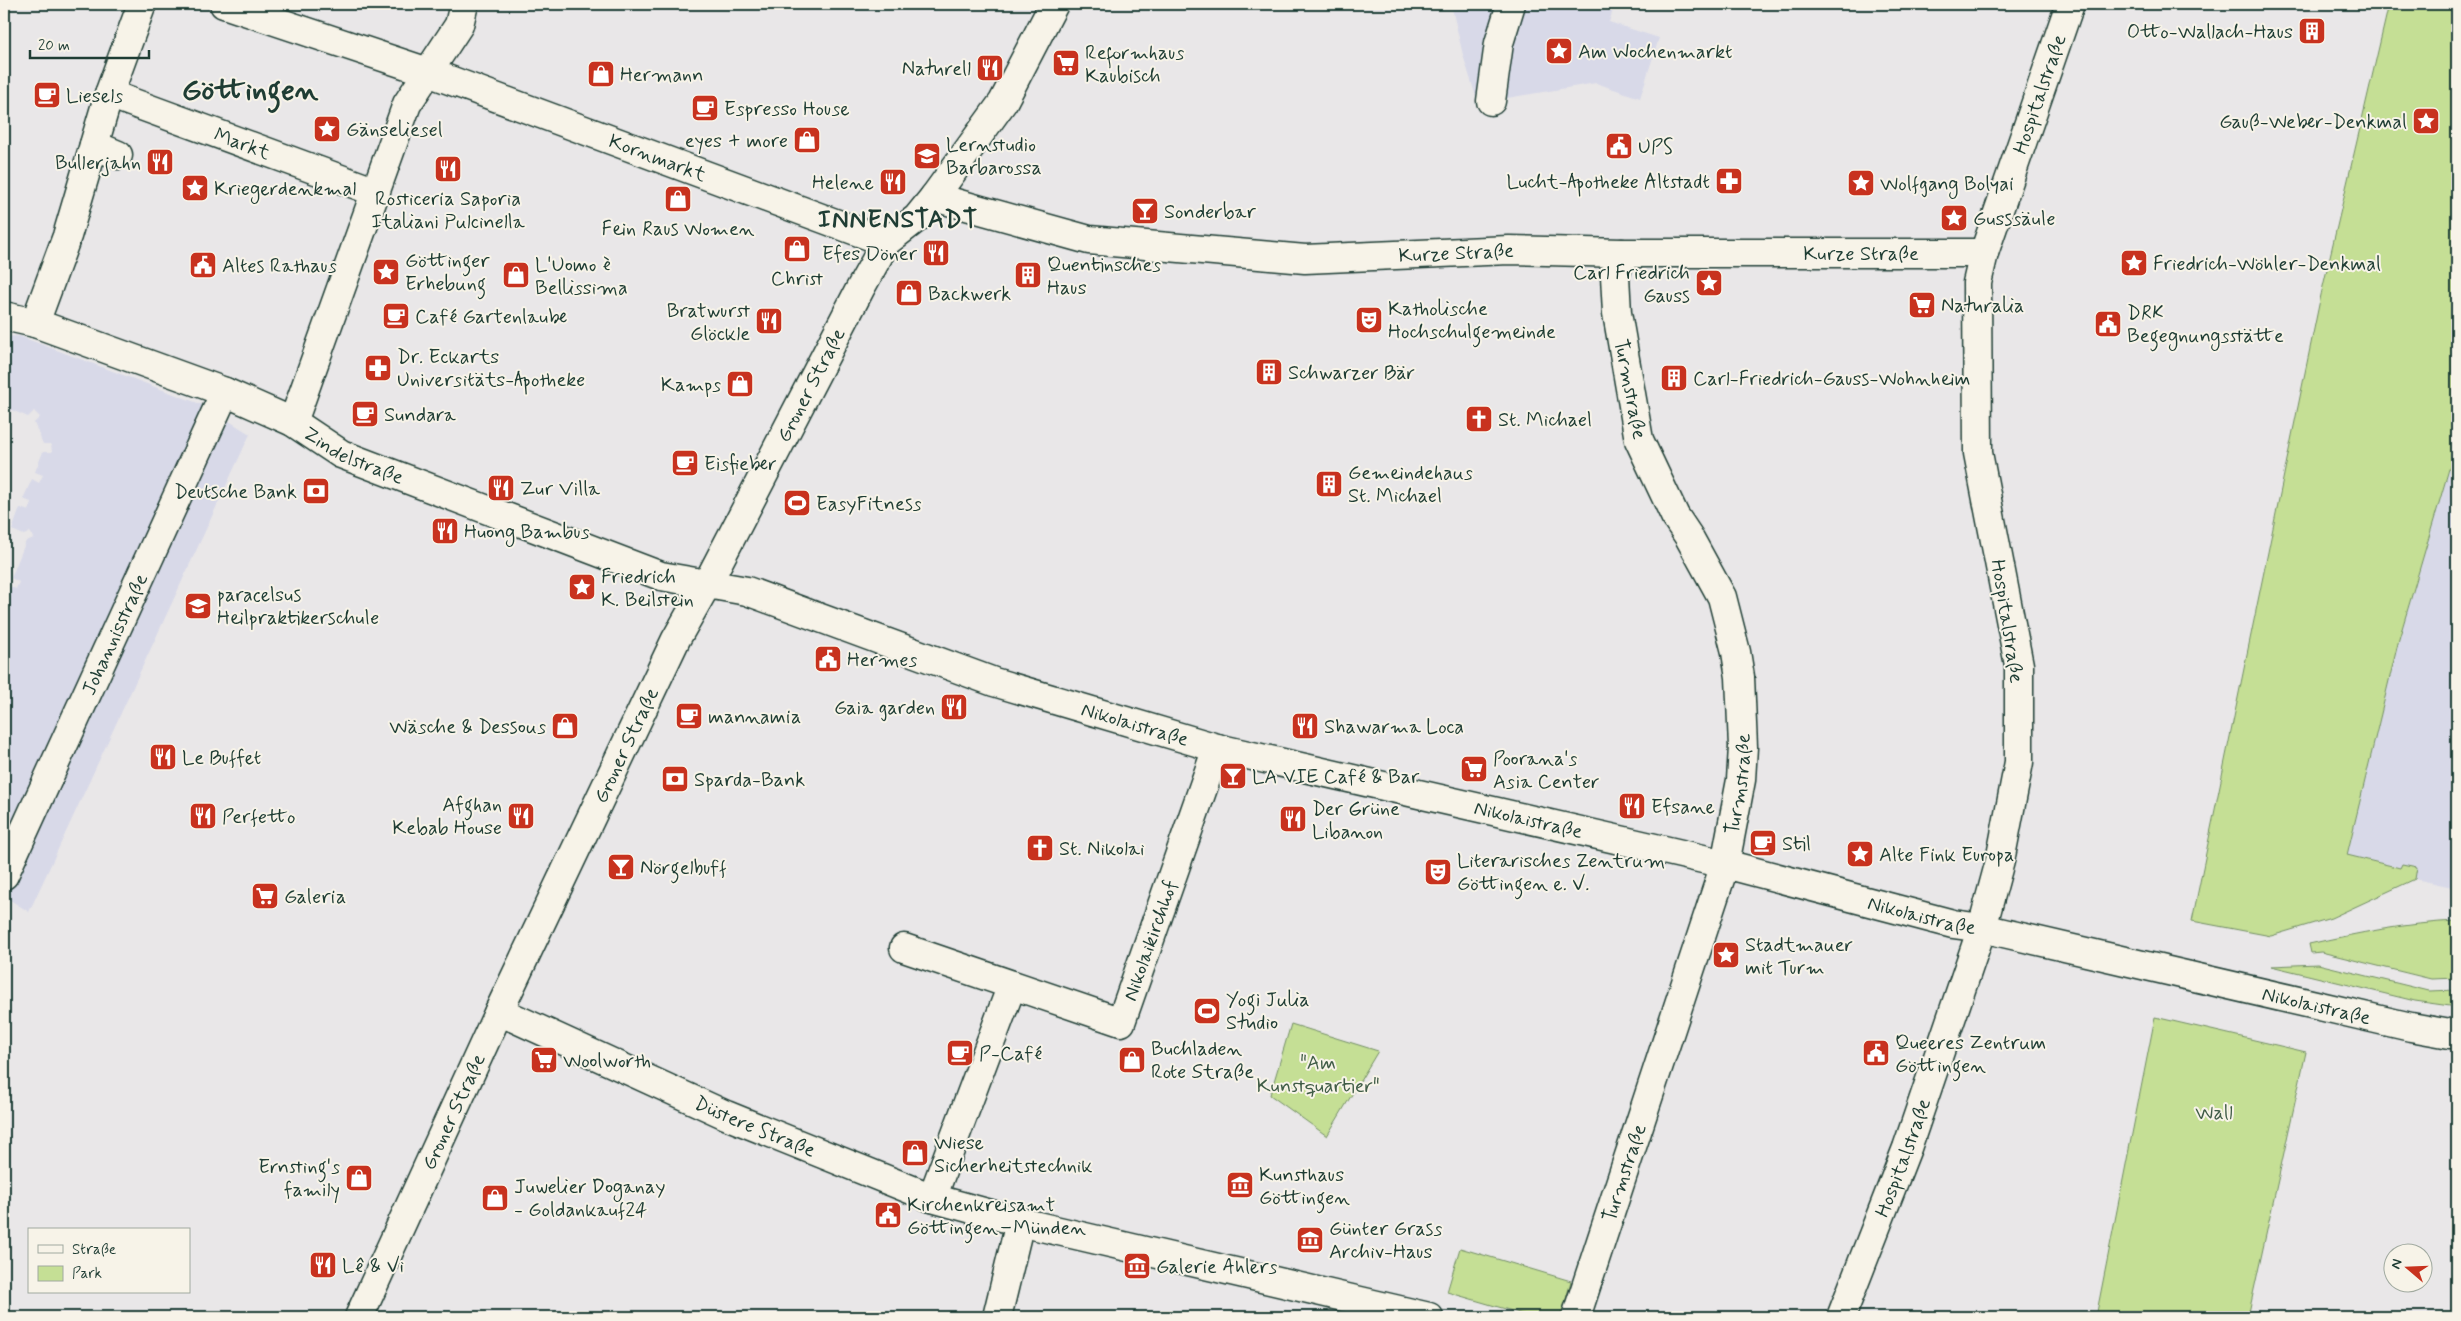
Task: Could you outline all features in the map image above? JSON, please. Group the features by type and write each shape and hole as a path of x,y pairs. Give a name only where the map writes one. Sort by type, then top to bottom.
{"street":[{"path":"35,323 67,236 106,150 108,94 142,4"},
{"name":"Kornmarkt","path":"224,4 428,72 886,242"},
{"path":"293,422 407,104 459,25 464,4"},
{"name":"Groner Straße","path":"359,1317 499,1011 676,639 707,584 886,242 917,218 1003,102 1054,4"},
{"path":"1491,100 1499,43 1512,4"},
{"name":"Hospitalstraße","path":"1841,1317 1906,1148 1982,928 2000,860 2019,762 2019,664 1978,453 1977,284 1984,253 2070,4"},
{"name":"Markt","path":"108,94 376,192"},
{"name":"Kurze Straße","path":"934,197 1089,240 1305,259 1509,250 1622,253 1984,253"},
{"name":"Turmstraße","path":"1576,1317 1725,864 1741,780 1744,747 1744,712 1736,652 1722,597 1689,537 1675,516 1638,440 1617,313 1616,276 1622,253"},
{"name":"Zindelstraße","path":"4,316 35,323 225,392 293,422 341,454 661,576 707,584"},
{"name":"Johannisstraße","path":"4,875 11,836 225,392"},
{"name":"Nikolaistraße","path":"707,584 747,591 994,682 1216,748 1725,864 1953,924 1982,928 2455,1036"},
{"name":"Nikolaikirchhof","path":"904,948 1121,1022 1216,748"},
{"path":"932,1198 1012,985"},
{"name":"Düstere Straße","path":"499,1011 726,1115 932,1198 1020,1222 1429,1317"},
{"path":"997,1317 1020,1222"}],"shaded area":[{"name":"Am Wochenmarkt","path":"1451,4 1615,4 1609,22 1659,38 1640,98 1596,83 1478,103 1463,55"},
{"path":"19,336 203,405 250,434 29,912 4,896 4,597 8,586 16,589 19,582 11,578 26,541 34,538 30,532 24,535 12,530 20,508 29,511 31,502 23,499 32,479 39,483 43,475 35,472 43,452 52,452 51,444 43,444 34,423 40,417 34,411 28,417 7,408 6,400 4,400 4,337"},
{"path":"2457,454 2457,888 2415,879 2417,867 2400,868 2347,855 2399,639 2449,469"}],"green space":[{"path":"2389,4 2457,4 2457,454 2449,469 2399,639 2347,855 2400,868 2402,864 2417,867 2415,879 2331,918 2271,936 2192,921 2321,295"},
{"path":"2457,921 2457,978 2431,979 2321,952 2311,953 2309,944 2383,929"},
{"path":"2318,964 2429,991 2457,990 2457,1007 2415,1001 2271,966"},
{"name":"Wall","path":"2155,1017 2306,1052 2248,1317 2096,1317"},
{"name":"\"Am Kunstquartier\"","path":"1291,1024 1378,1051 1327,1136 1270,1095"},
{"path":"1460,1248 1571,1281 1561,1317 1533,1317 1447,1292"}],"place":[{"name":"Otto-Wallach-Haus","path":"2312,31"},
{"name":"Am Wochenmarkt","path":"1559,51"},
{"name":"Reformhaus Kaubisch","path":"1066,63"},
{"name":"Naturell","path":"990,68"},
{"name":"Hermann","path":"601,74"},
{"name":"Liesels","path":"47,95"},
{"name":"Espresso House","path":"705,108"},
{"name":"Gauß-Weber-Denkmal","path":"2426,121"},
{"name":"Gänseliesel","path":"327,129"},
{"name":"eyes + more","path":"807,140"},
{"name":"UPS","path":"1619,146"},
{"name":"Lernstudio Barbarossa","path":"927,156"},
{"name":"Bullerjahn","path":"160,162"},
{"name":"Rosticeria Saporia Italiani Pulcinella","path":"448,169"},
{"name":"Lucht-Apotheke Altstadt","path":"1729,181"},
{"name":"Helene","path":"893,182"},
{"name":"Wolfgang Bolyai","path":"1861,183"},
{"name":"Kriegerdenkmal","path":"195,188"},
{"name":"Fein Raus Women","path":"678,199"},
{"name":"Sonderbar","path":"1145,211"},
{"name":"Gusssäule","path":"1954,218"},
{"name":"Christ","path":"797,249"},
{"name":"Efes Döner","path":"936,253"},
{"name":"Friedrich-Wöhler-Denkmal","path":"2134,263"},
{"name":"Altes Rathaus","path":"203,265"},
{"name":"Göttinger Erhebung","path":"386,272"},
{"name":"L'Uomo è Bellissima","path":"516,275"},
{"name":"Quentinsches Haus","path":"1028,275"},
{"name":"Carl Friedrich Gauss","path":"1709,283"},
{"name":"Backwerk","path":"909,293"},
{"name":"Naturalia","path":"1922,305"},
{"name":"Café Gartenlaube","path":"396,316"},
{"name":"Katholische Hochschulgemeinde","path":"1369,320"},
{"name":"Bratwurst Glöckle","path":"769,321"},
{"name":"DRK Begegnungsstätte","path":"2108,324"},
{"name":"Dr. Eckarts Universitäts-Apotheke","path":"378,368"},
{"name":"Schwarzer Bär","path":"1269,372"},
{"name":"Carl-Friedrich-Gauss-Wohnheim","path":"1674,378"},
{"name":"Kamps","path":"740,384"},
{"name":"Sundara","path":"365,414"},
{"name":"St. Michael","path":"1479,419"},
{"name":"Eisfieber","path":"685,463"},
{"name":"Gemeindehaus St. Michael","path":"1329,484"},
{"name":"Zur Villa","path":"501,488"},
{"name":"Deutsche Bank","path":"316,491"},
{"name":"EasyFitness","path":"797,503"},
{"name":"Huong Bambus","path":"445,531"},
{"name":"Friedrich K. Beilstein","path":"582,587"},
{"name":"paracelsus Heilpraktikerschule","path":"198,606"},
{"name":"Hermes","path":"828,659"},
{"name":"Gaia garden","path":"954,707"},
{"name":"mannamia","path":"689,716"},
{"name":"Wäsche & Dessous","path":"565,726"},
{"name":"Shawarma Loca","path":"1305,726"},
{"name":"Le Buffet","path":"163,757"},
{"name":"Poorana's Asia Center","path":"1474,769"},
{"name":"LA VIE Café & Bar","path":"1233,776"},
{"name":"Sparda-Bank","path":"675,779"},
{"name":"Efsane","path":"1632,806"},
{"name":"Perfetto","path":"203,816"},
{"name":"Afghan Kebab House","path":"521,816"},
{"name":"Der Grüne Libanon","path":"1293,819"},
{"name":"Stil","path":"1763,843"},
{"name":"St. Nikolai","path":"1040,848"},
{"name":"Alte Fink Europa","path":"1860,854"},
{"name":"Nörgelbuff","path":"621,867"},
{"name":"Literarisches Zentrum Göttingen e. V.","path":"1438,872"},
{"name":"Galeria","path":"265,896"},
{"name":"Stadtmauer mit Turm","path":"1726,955"},
{"name":"Yogi Julia Studio","path":"1207,1011"},
{"name":"P-Café","path":"960,1053"},
{"name":"Queeres Zentrum Göttingen","path":"1876,1053"},
{"name":"Woolworth","path":"544,1060"},
{"name":"Buchladen Rote Straße","path":"1132,1060"},
{"name":"Wiese Sicherheitstechnik","path":"915,1153"},
{"name":"Ernsting's family","path":"359,1178"},
{"name":"Kunsthaus Göttingen","path":"1240,1185"},
{"name":"Juwelier Doganay - Goldankauf24","path":"495,1198"},
{"name":"Kirchenkreisamt Göttingen–Münden","path":"888,1215"},
{"name":"Günter Grass Archiv-Haus","path":"1310,1240"},
{"name":"Lê & Vi","path":"323,1265"},
{"name":"Galerie Ahlers","path":"1137,1266"}],"district":[{"name":"Göttingen","path":"250,89"},
{"name":"INNENSTADT","path":"898,218"}]}
